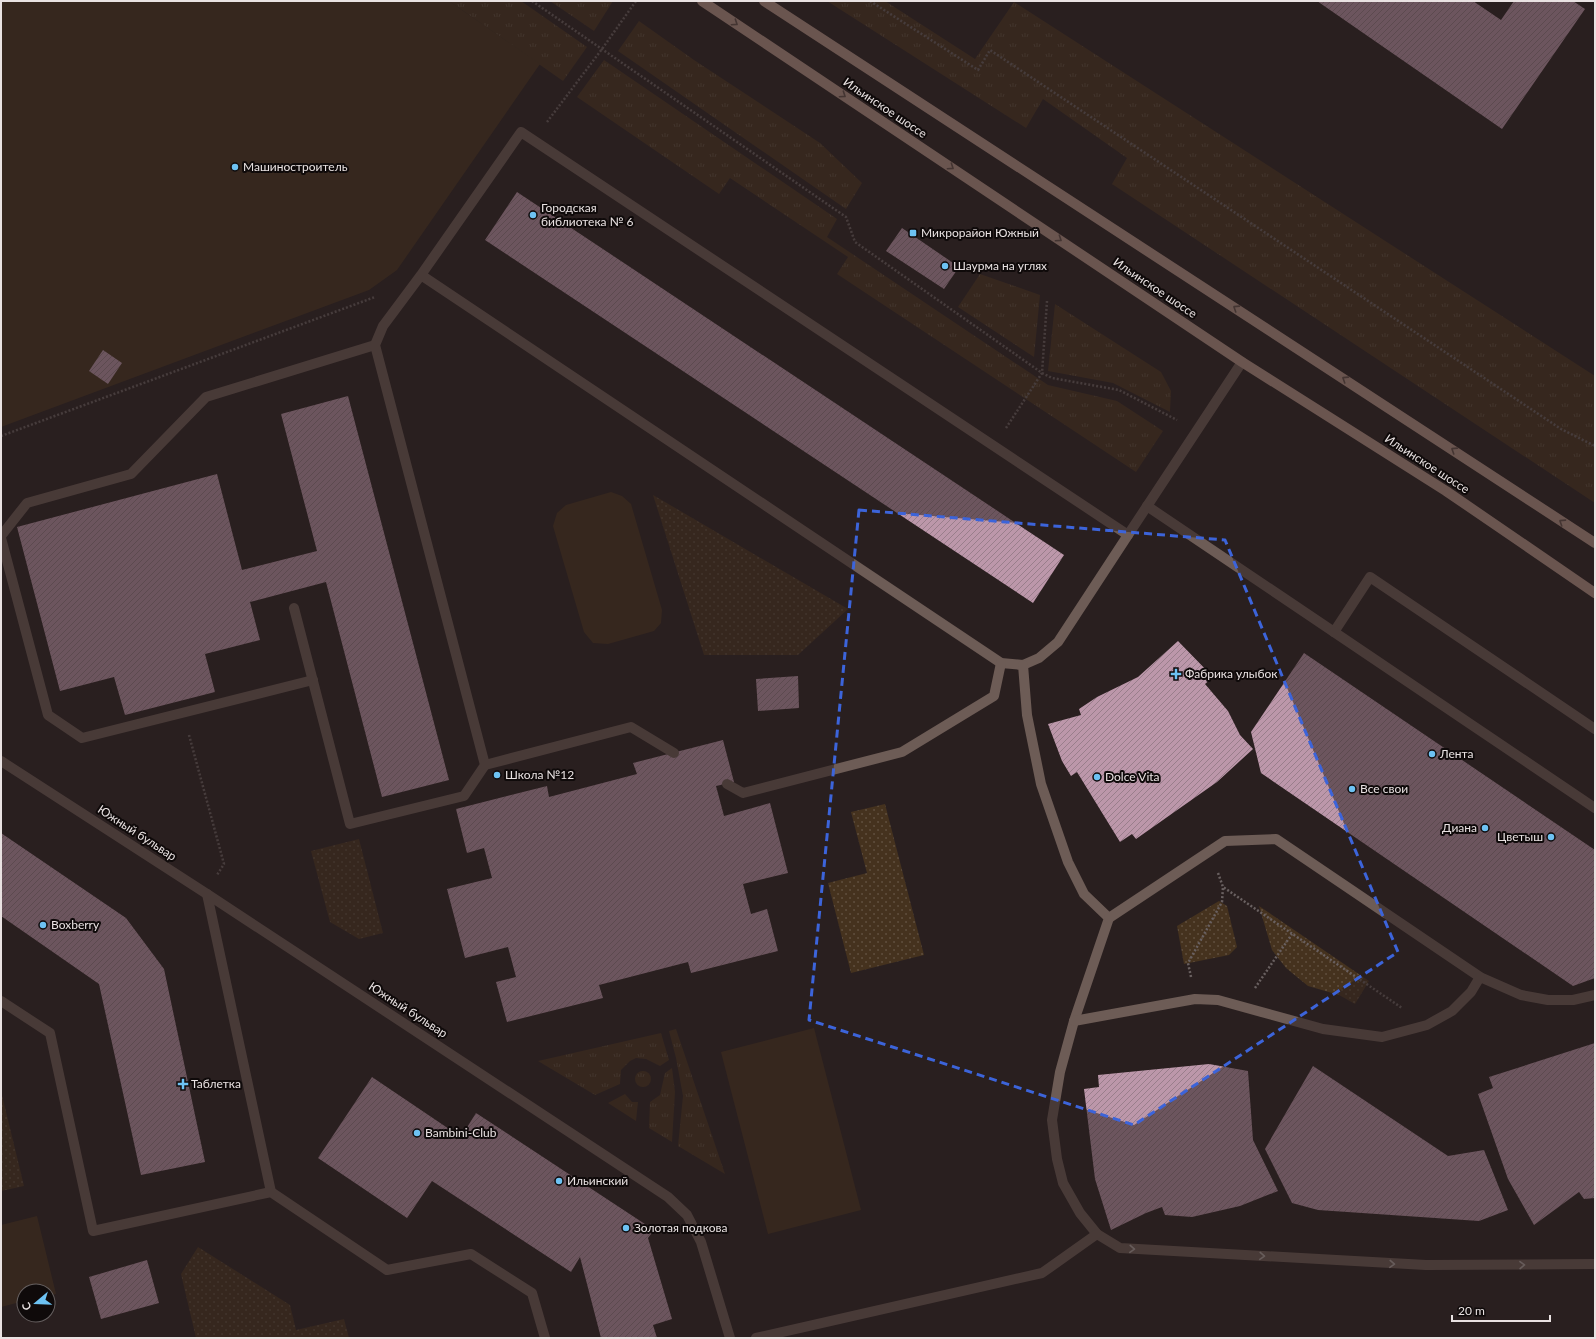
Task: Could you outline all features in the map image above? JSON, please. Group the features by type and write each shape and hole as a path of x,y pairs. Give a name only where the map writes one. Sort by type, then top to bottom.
{"main road":[{"name":"Ильинское шоссе","path":"702,1 1242,362 1446,491 1595,593"},
{"name":"Ильинское шоссе","path":"764,1 1595,543"}],"street":[{"path":"485,765 375,345 383,326 422,275 521,132 1128,535"},
{"path":"422,275 1001,663 1023,665 1039,658 1058,642 1242,362"},
{"path":"312,680 82,738 48,716 1,537 26,503 131,474 206,397 375,345"},
{"path":"1147,506 1595,808"},
{"path":"1334,632 1370,578 1595,729"},
{"path":"294,608 350,824 464,796 485,765 631,727 674,753"},
{"path":"726,784 742,793 902,752 994,696 1001,663"},
{"path":"1023,665 1028,714 1041,784 1068,862 1084,894 1109,918"},
{"name":"Южный бульвар","path":"1,761 207,894 668,1197 687,1215 701,1242 730,1338"},
{"path":"1595,995 1573,1000 1548,1000 1521,995 1480,977 1276,839 1225,841 1109,918 1074,1021 1060,1072 1052,1120 1063,1183 1080,1214 1097,1234 1120,1248 1426,1266 1595,1264"},
{"path":"207,894 271,1192 387,1270 471,1254 532,1293 545,1338"},
{"path":"1074,1021 1195,999 1218,1000 1324,1029 1382,1037 1427,1025 1452,1011 1471,992 1480,977"},
{"path":"1,1001 50,1033 93,1231 271,1192"},
{"path":"756,1338 1042,1274 1097,1234"}],"path":[{"path":"532,1 846,217 855,242 1042,373 1052,378 1119,390 1197,430"},
{"path":"533,140 602,49 636,1"},
{"path":"870,1 978,70 990,50 1554,425 1595,446"},
{"path":"1,436 382,294"},
{"path":"995,446 1042,373 1047,301"},
{"path":"183,713 224,864 207,894"},
{"path":"1195,999 1188,963 1222,902 1223,887 1211,850"},
{"path":"1223,887 1427,1025"},
{"path":"1250,1009 1255,987 1292,934"}],"highlighted area":[{"path":"859,510 1225,540 1398,952 1134,1125 809,1020"}],"green space":[{"name":"Машиностроитель","path":"1,1 449,1 540,64 397,270 369,290 1,427"},
{"path":"449,1 521,1 587,47 563,81"},
{"path":"550,1 613,1 594,31"},
{"path":"827,1 885,1 975,59 1014,2 1595,376 1595,503 1112,184 1127,158 1043,99 1026,128"},
{"path":"639,21 694,60 820,143 862,183 846,209 618,51"},
{"path":"604,60 837,219 827,237 1048,385 1117,401 1163,431 1136,472 837,274 848,257 730,178 719,194 577,97"},
{"path":"980,274 1040,295 1034,357 958,307"},
{"path":"1055,304 1161,372 1171,391 1170,412 1113,383 1048,371"},
{"path":"611,492 622,496 631,504 662,610 661,623 654,631 608,644 593,643 584,632 553,526 557,513 566,505"},
{"path":"653,495 848,609 798,655 704,655"},
{"path":"885,804 924,955 851,973 828,883 867,873 851,812"},
{"path":"359,839 383,933 359,939 330,922 311,851"},
{"path":"1219,901 1227,906 1237,947 1229,955 1184,964 1177,926"},
{"path":"1259,906 1369,981 1355,1004 1339,995 1308,986 1286,968 1272,950"},
{"path":"814,1028 861,1210 768,1234 721,1052"},
{"path":"676,1029 725,1174 678,1146 683,1096 669,1031"},
{"path":"661,1033 669,1060 660,1066 646,1059 636,1058 630,1061 621,1070 620,1084 595,1095 538,1061"},
{"path":"672,1068 675,1092 672,1142 649,1128 650,1102 660,1095 665,1073"},
{"path":"640,1071 646,1071 651,1076 649,1085 646,1087 640,1087 635,1082 635,1076"},
{"path":"1,1091 24,1186 1,1191"},
{"path":"625,1094 632,1102 638,1102 636,1121 608,1103"},
{"path":"37,1216 53,1283 16,1283 16,1303 1,1307 1,1225"},
{"path":"198,1247 290,1305 296,1330 344,1319 349,1338 196,1338 181,1274"}],"building":[{"path":"1317,1 1473,1 1501,20 1514,1 1573,1 1585,9 1502,129"},
{"path":"517,192 1064,555 1033,603 485,240"},
{"path":"902,228 959,267 944,289 886,251"},
{"path":"103,350 122,363 108,384 89,371"},
{"path":"348,396 449,780 382,797 326,582 250,602 260,640 205,654 215,692 125,715 114,677 60,691 17,527 217,474 242,570 317,551 281,414"},
{"path":"1178,641 1213,677 1205,684 1228,711 1240,735 1253,749 1217,782 1136,839 1132,834 1120,842 1077,772 1071,776 1062,761 1048,724 1081,715 1079,709 1097,697 1138,677"},
{"path":"1304,653 1595,850 1595,978 1573,986 1261,773 1251,732"},
{"path":"798,676 799,708 758,711 756,679"},
{"path":"723,740 734,782 716,786 724,816 770,803 788,873 743,884 751,914 767,909 778,951 691,973 688,962 599,985 603,998 507,1022 496,982 516,977 508,947 465,958 447,889 492,878 484,848 467,853 456,809 547,786 549,797 637,774 633,763"},
{"path":"1,833 126,918 164,969 205,1162 141,1175 99,984 1,916"},
{"path":"1595,1043 1595,1198 1584,1199 1579,1192 1534,1225 1508,1179 1478,1094 1493,1088 1489,1077"},
{"path":"1209,1064 1248,1071 1253,1140 1278,1191 1240,1206 1192,1217 1165,1215 1162,1207 1111,1230 1095,1179 1084,1089 1099,1087 1098,1075"},
{"path":"1313,1066 1448,1156 1484,1150 1508,1210 1479,1221 1318,1210 1292,1203 1265,1149"},
{"path":"372,1077 461,1137 476,1113 654,1230 648,1238 672,1319 653,1325 657,1338 601,1338 580,1257 571,1272 432,1181 407,1218 318,1158"},
{"path":"147,1260 159,1303 101,1319 89,1277"}],"place":[{"name":"Машиностроитель","path":"235,167"},
{"name":"Городская библиотека № 6","path":"533,215"},
{"name":"Микрорайон Южный","path":"913,233"},
{"name":"Шаурма на углях","path":"945,266"},
{"name":"Фабрика улыбок","path":"1176,674"},
{"name":"Лента","path":"1432,754"},
{"name":"Школа №12","path":"497,775"},
{"name":"Dolce Vita","path":"1097,777"},
{"name":"Все свои","path":"1352,789"},
{"name":"Диана","path":"1485,828"},
{"name":"Цветыш","path":"1551,837"},
{"name":"Boxberry","path":"43,925"},
{"name":"Таблетка","path":"183,1084"},
{"name":"Bambini-Club","path":"417,1133"},
{"name":"Ильинский","path":"559,1181"},
{"name":"Золотая подкова","path":"626,1228"}]}
